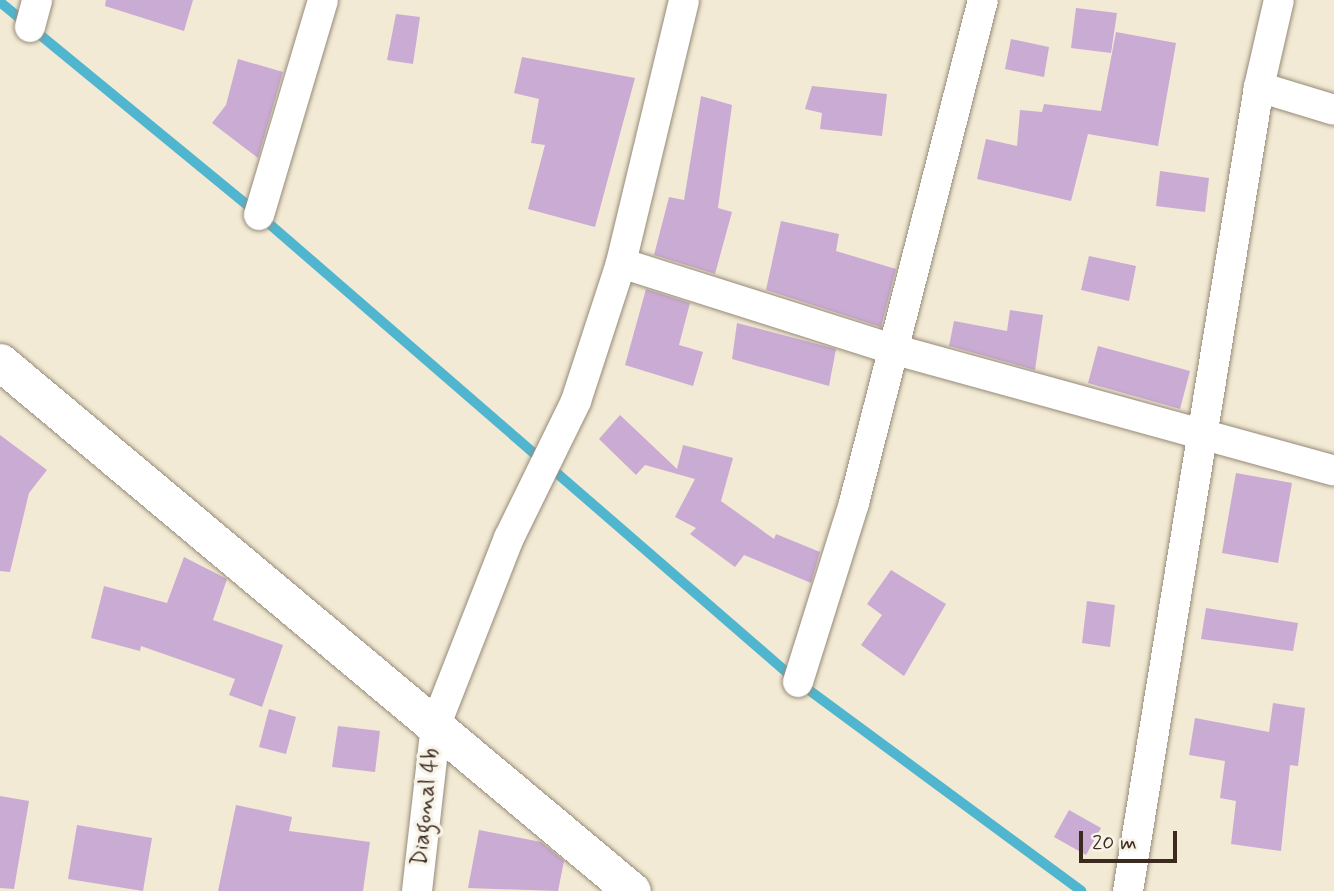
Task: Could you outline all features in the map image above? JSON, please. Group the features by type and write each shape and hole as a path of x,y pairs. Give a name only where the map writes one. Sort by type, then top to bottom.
{"street":[{"path":"259,215 323,0"},
{"name":"Diagonal 4b","path":"417,891 436,724 509,538 576,401 621,263 684,0"},
{"path":"798,682 896,350 983,0"},
{"path":"1128,891 1259,87 1279,0"},
{"path":"1259,87 1334,110"},
{"path":"621,263 896,350 1202,437 1334,471"},
{"path":"0,362 436,724 632,891"}],"building":[{"path":"106,0 193,0 184,31 105,6"},
{"path":"1076,8 1117,13 1111,53 1071,48"},
{"path":"396,14 420,17 413,64 387,60"},
{"path":"1116,32 1176,43 1158,146 1088,134 1071,201 977,179 986,139 1017,146 1020,110 1042,112 1044,104 1101,111"},
{"path":"1011,39 1049,47 1044,77 1005,69"},
{"path":"522,57 635,78 595,227 528,209 545,145 531,143 539,99 514,93"},
{"path":"238,59 283,72 258,158 212,123 226,105"},
{"path":"812,86 887,94 882,136 820,129 822,113 805,109"},
{"path":"701,96 732,105 718,208 732,212 715,274 654,255 669,197 684,200"},
{"path":"1160,171 1209,178 1205,212 1156,206"},
{"path":"781,221 839,234 836,251 896,269 881,327 766,290"},
{"path":"1089,256 1136,266 1129,301 1081,290"},
{"path":"646,289 690,303 679,345 703,352 693,386 625,365"},
{"path":"1010,310 1043,315 1035,370 949,346 954,321 1007,331"},
{"path":"737,323 836,349 829,386 732,359"},
{"path":"1098,346 1190,371 1180,409 1088,383"},
{"path":"620,415 677,469 683,445 733,458 721,501 774,539 776,534 820,552 811,583 744,555 735,567 690,534 696,528 675,517 695,479 645,465 636,475 599,439"},
{"path":"0,435 47,470 29,493 10,572 0,571"},
{"path":"1236,473 1292,483 1278,563 1222,553"},
{"path":"184,557 227,579 213,620 283,645 262,707 229,695 235,679 141,646 140,651 91,638 104,586 167,603"},
{"path":"891,570 946,604 904,676 861,645 882,615 867,604"},
{"path":"1087,601 1115,605 1110,647 1082,643"},
{"path":"1206,608 1298,623 1293,651 1201,639"},
{"path":"1273,703 1305,708 1298,766 1290,765 1281,851 1231,844 1236,801 1220,798 1225,761 1189,755 1195,718 1269,732"},
{"path":"269,709 296,717 286,754 259,747"},
{"path":"338,726 380,731 375,772 332,767"},
{"path":"0,796 29,801 14,889 0,888"},
{"path":"236,805 292,817 289,831 370,842 363,891 218,891"},
{"path":"1069,810 1101,828 1086,855 1054,837"},
{"path":"77,825 152,838 143,891 68,879"},
{"path":"479,830 541,842 564,861 558,891 468,888"}],"waterway":[{"path":"0,2 259,215 798,682 1081,891"}]}
